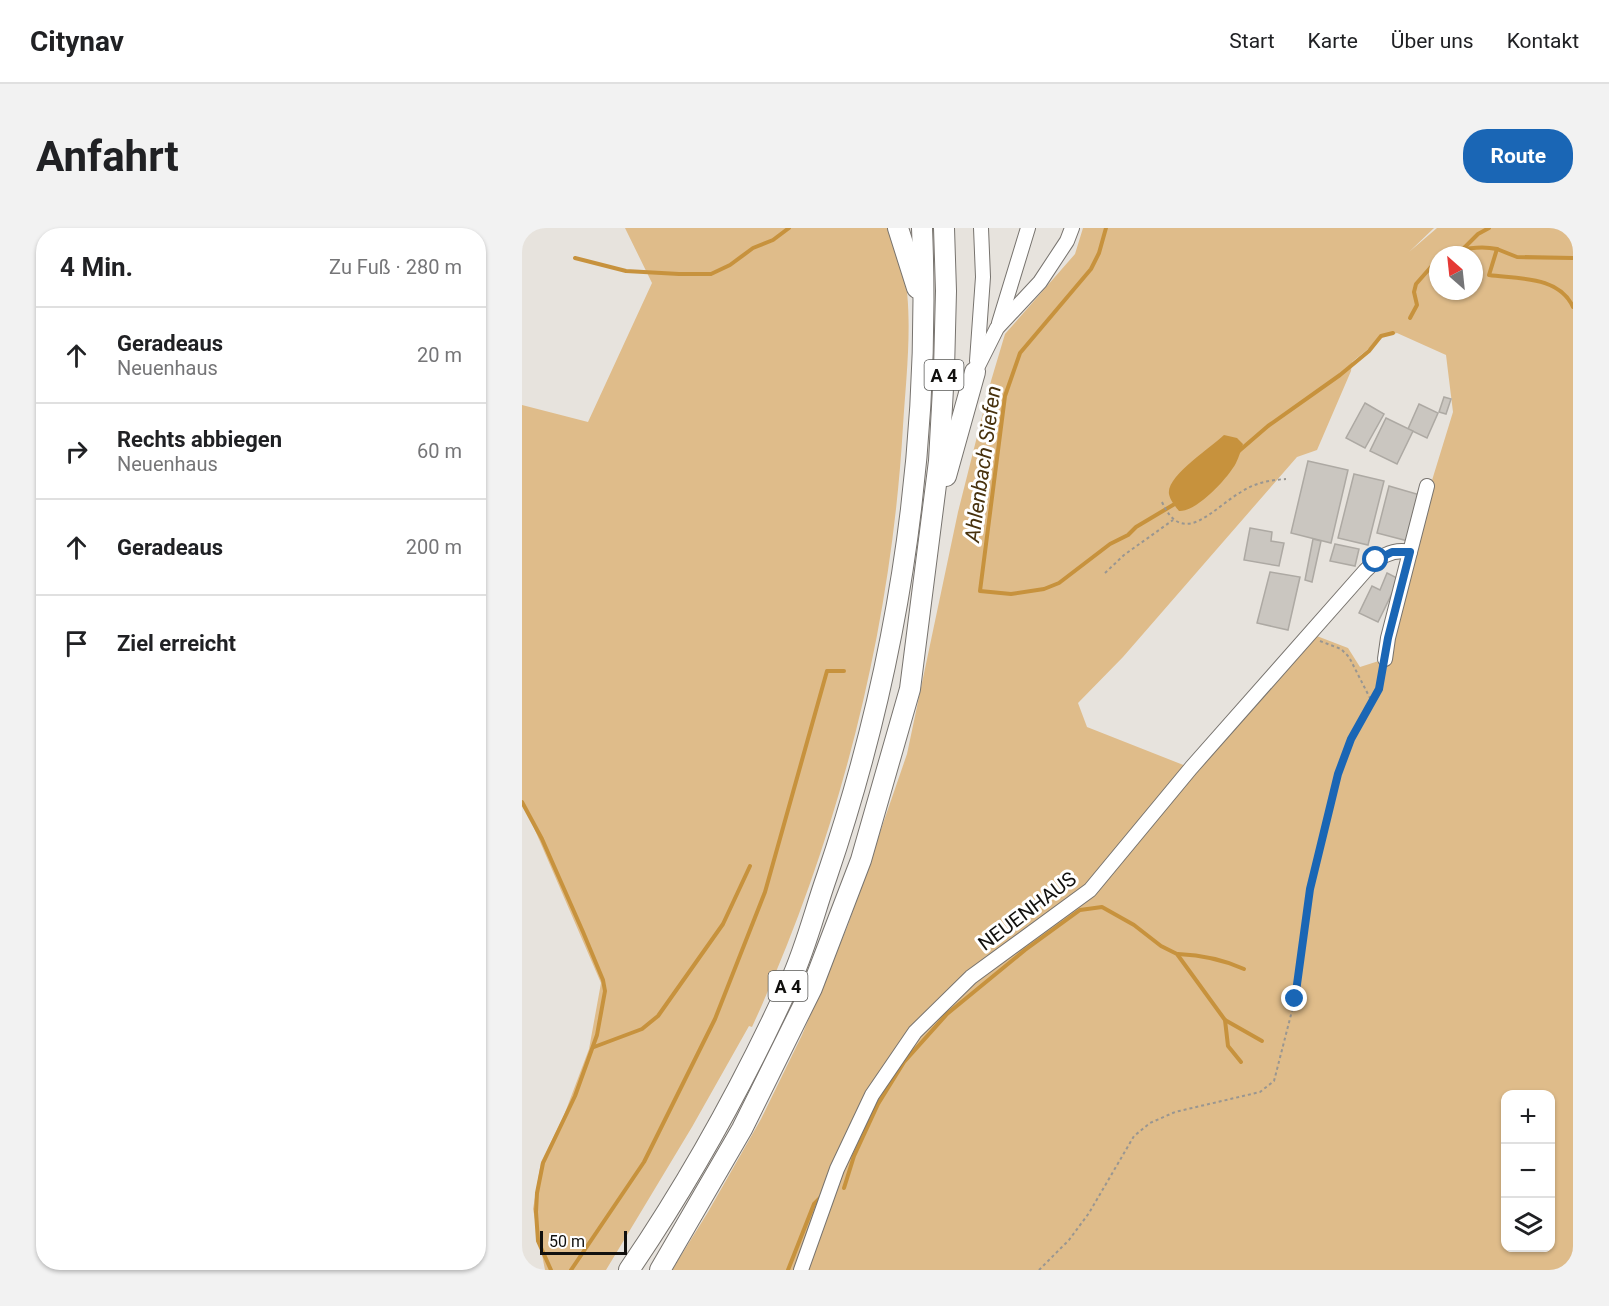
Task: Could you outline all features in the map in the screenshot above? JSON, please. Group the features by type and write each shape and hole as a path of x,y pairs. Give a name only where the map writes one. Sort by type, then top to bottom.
{"highway":[{"path":"898,228 912,268 924,315"},
{"name":"A 4","path":"629,1270 720,1122 792,978 851,805 883,675 913,505 922,389 924,315 922,228"},
{"name":"A 4","path":"660,1270 742,1129 812,988 861,860 910,689 939,461 946,291 944,228"},
{"path":"932,522 975,372"}],"street":[{"path":"975,372 981,326 983,277 981,228"},
{"path":"975,372 997,328 1028,228"},
{"path":"997,328 1040,282 1061,251 1072,228"},
{"path":"1385,659 1388,638 1427,486"},
{"name":"NEUENHAUS","path":"801,1270 837,1169 872,1095 915,1032 971,977 1090,890 1177,784 1376,560 1392,552 1410,552"}],"path":[{"path":"1162,502 1173,520 1179,524 1193,523 1243,490 1268,480 1286,479"},
{"path":"1106,573 1124,555 1173,520"},
{"path":"1307,636 1341,649 1350,657 1372,702"},
{"path":"1040,1270 1069,1240 1089,1213 1121,1156 1134,1136 1142,1129 1175,1112 1260,1092 1274,1081 1295,999 1310,889 1333,795 1351,739 1379,689 1385,659"}],"shaded area":[{"path":"625,228 891,228 903,267 908,305 909,325 903,426 897,504 873,658 834,809 783,956 752,1027 749,1026 692,1127 606,1270 545,1270 533,1209 541,1162 563,1118 589,1049 601,983 522,800 522,405 588,422 652,283"},
{"path":"1083,228 1434,228 1409,252 1437,228 1573,228 1573,1270 672,1270 761,1119 802,1035 848,925 907,754 958,512 1005,334 1075,254","holes":["1397,333 1446,355 1453,412 1410,552 1385,659 1360,667 1348,648 1309,633 1191,768 1087,727 1078,703 1123,657 1297,457 1317,450 1351,371 1352,362 1383,337"]},
{"path":"1224,435 1237,438 1243,444 1236,463 1219,485 1203,500 1186,510 1179,511 1169,494 1170,487 1191,462"}],"building":[{"path":"1444,397 1451,399 1446,414 1439,412"},
{"path":"1365,403 1384,414 1365,448 1346,438"},
{"path":"1419,404 1438,413 1427,438 1408,429"},
{"path":"1386,418 1413,431 1397,464 1370,451"},
{"path":"1308,461 1348,470 1331,543 1291,533"},
{"path":"1354,474 1384,481 1368,545 1338,538"},
{"path":"1389,486 1420,495 1408,541 1377,533"},
{"path":"1250,528 1272,532 1271,541 1284,543 1279,566 1244,560"},
{"path":"1313,539 1321,541 1312,582 1305,580"},
{"path":"1335,544 1359,549 1355,566 1330,561"},
{"path":"1270,572 1300,577 1288,630 1257,623"},
{"path":"1387,573 1399,579 1378,622 1359,613 1372,586 1380,590"}],"waterway":[{"path":"575,258 626,271 711,274 730,265 753,248 773,240 789,228"},
{"name":"Ahlenbach Siefen","path":"1106,228 1099,253 1091,269 1020,353 1005,396 980,591 1011,594 1044,589 1059,583 1110,544 1128,535 1136,527 1178,502"},
{"path":"1466,246 1478,234 1489,228"},
{"path":"1483,247 1497,249 1489,275 1548,284 1567,297 1573,307"},
{"path":"1497,249 1517,257 1573,258"},
{"path":"1410,318 1417,305 1414,292 1416,284 1429,269"},
{"path":"1239,451 1268,426 1340,375 1369,351 1381,336 1393,333"},
{"path":"571,1270 644,1162 715,1019 765,892 827,671 844,671"},
{"path":"522,802 542,839 583,932 603,980 605,991 597,1035 575,1096 543,1163 537,1193 538,1241 551,1270"},
{"path":"594,1047 642,1029 658,1016 723,924 750,866"},
{"path":"844,1188 854,1156 878,1104 904,1062 947,1014 1025,950 1080,910 1102,907 1177,954 1225,1020 1228,1046 1241,1062"},
{"path":"1178,954 1211,958 1244,969"},
{"path":"1225,1020 1262,1041"},
{"path":"788,1270 814,1204 821,1197"}],"route":[{"path":"1295,999 1310,889 1338,774 1351,739 1379,689 1388,638 1410,552 1403,550 1392,552 1376,560"}]}
